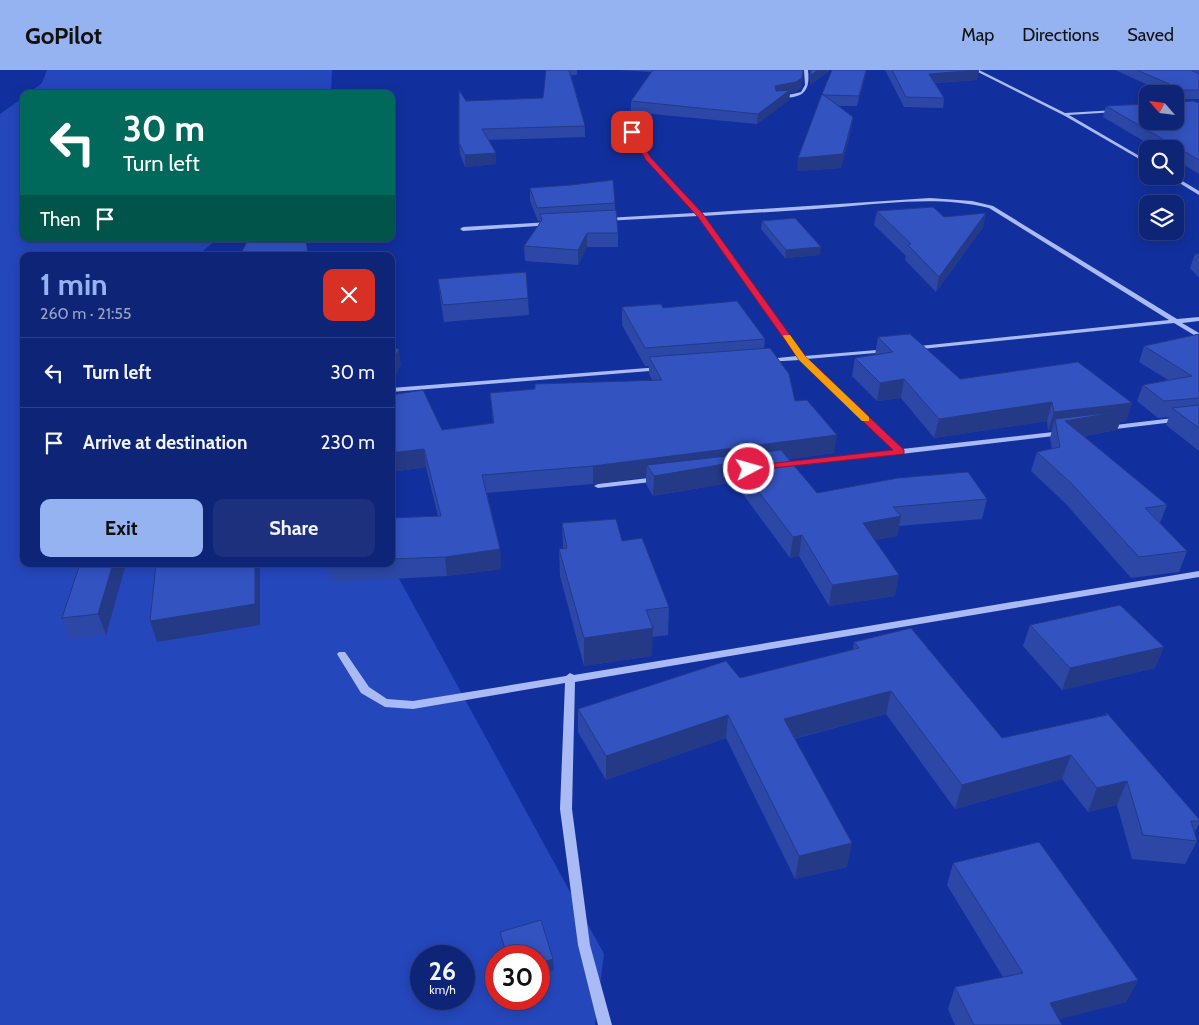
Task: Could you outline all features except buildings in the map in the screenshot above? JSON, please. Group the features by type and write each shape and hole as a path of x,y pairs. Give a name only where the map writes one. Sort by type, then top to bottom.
{"street":[{"path":"776,98 798,95 806,91 809,84 806,70"},
{"path":"976,70 1066,114 1139,158"},
{"path":"1066,114 1120,111"},
{"path":"623,119 648,159 700,216 802,358 901,452"},
{"path":"1184,184 1199,193"},
{"path":"598,221 700,216 879,203 951,200 977,202 991,207 1199,336"},
{"path":"463,229 561,223"},
{"path":"901,349 1199,319"},
{"path":"763,361 891,350"},
{"path":"395,390 665,368"},
{"path":"1093,430 1199,417"},
{"path":"774,466 1074,432"},
{"path":"598,486 666,478"},
{"path":"342,654 365,690 385,703 413,705 570,677 1199,574"},
{"path":"570,677 566,809 584,945 605,1025"}],"shaded area":[{"path":"47,70 332,70 331,90 33,90 42,83"},
{"path":"20,100 20,242 213,242 202,252 20,252 20,567 393,567 604,954 595,1025 0,1025 0,114"}],"slow traffic":[{"path":"787,336 802,358 866,419"}],"route":[{"path":"632,132 648,159 700,216 802,358 901,452 749,469"}]}
